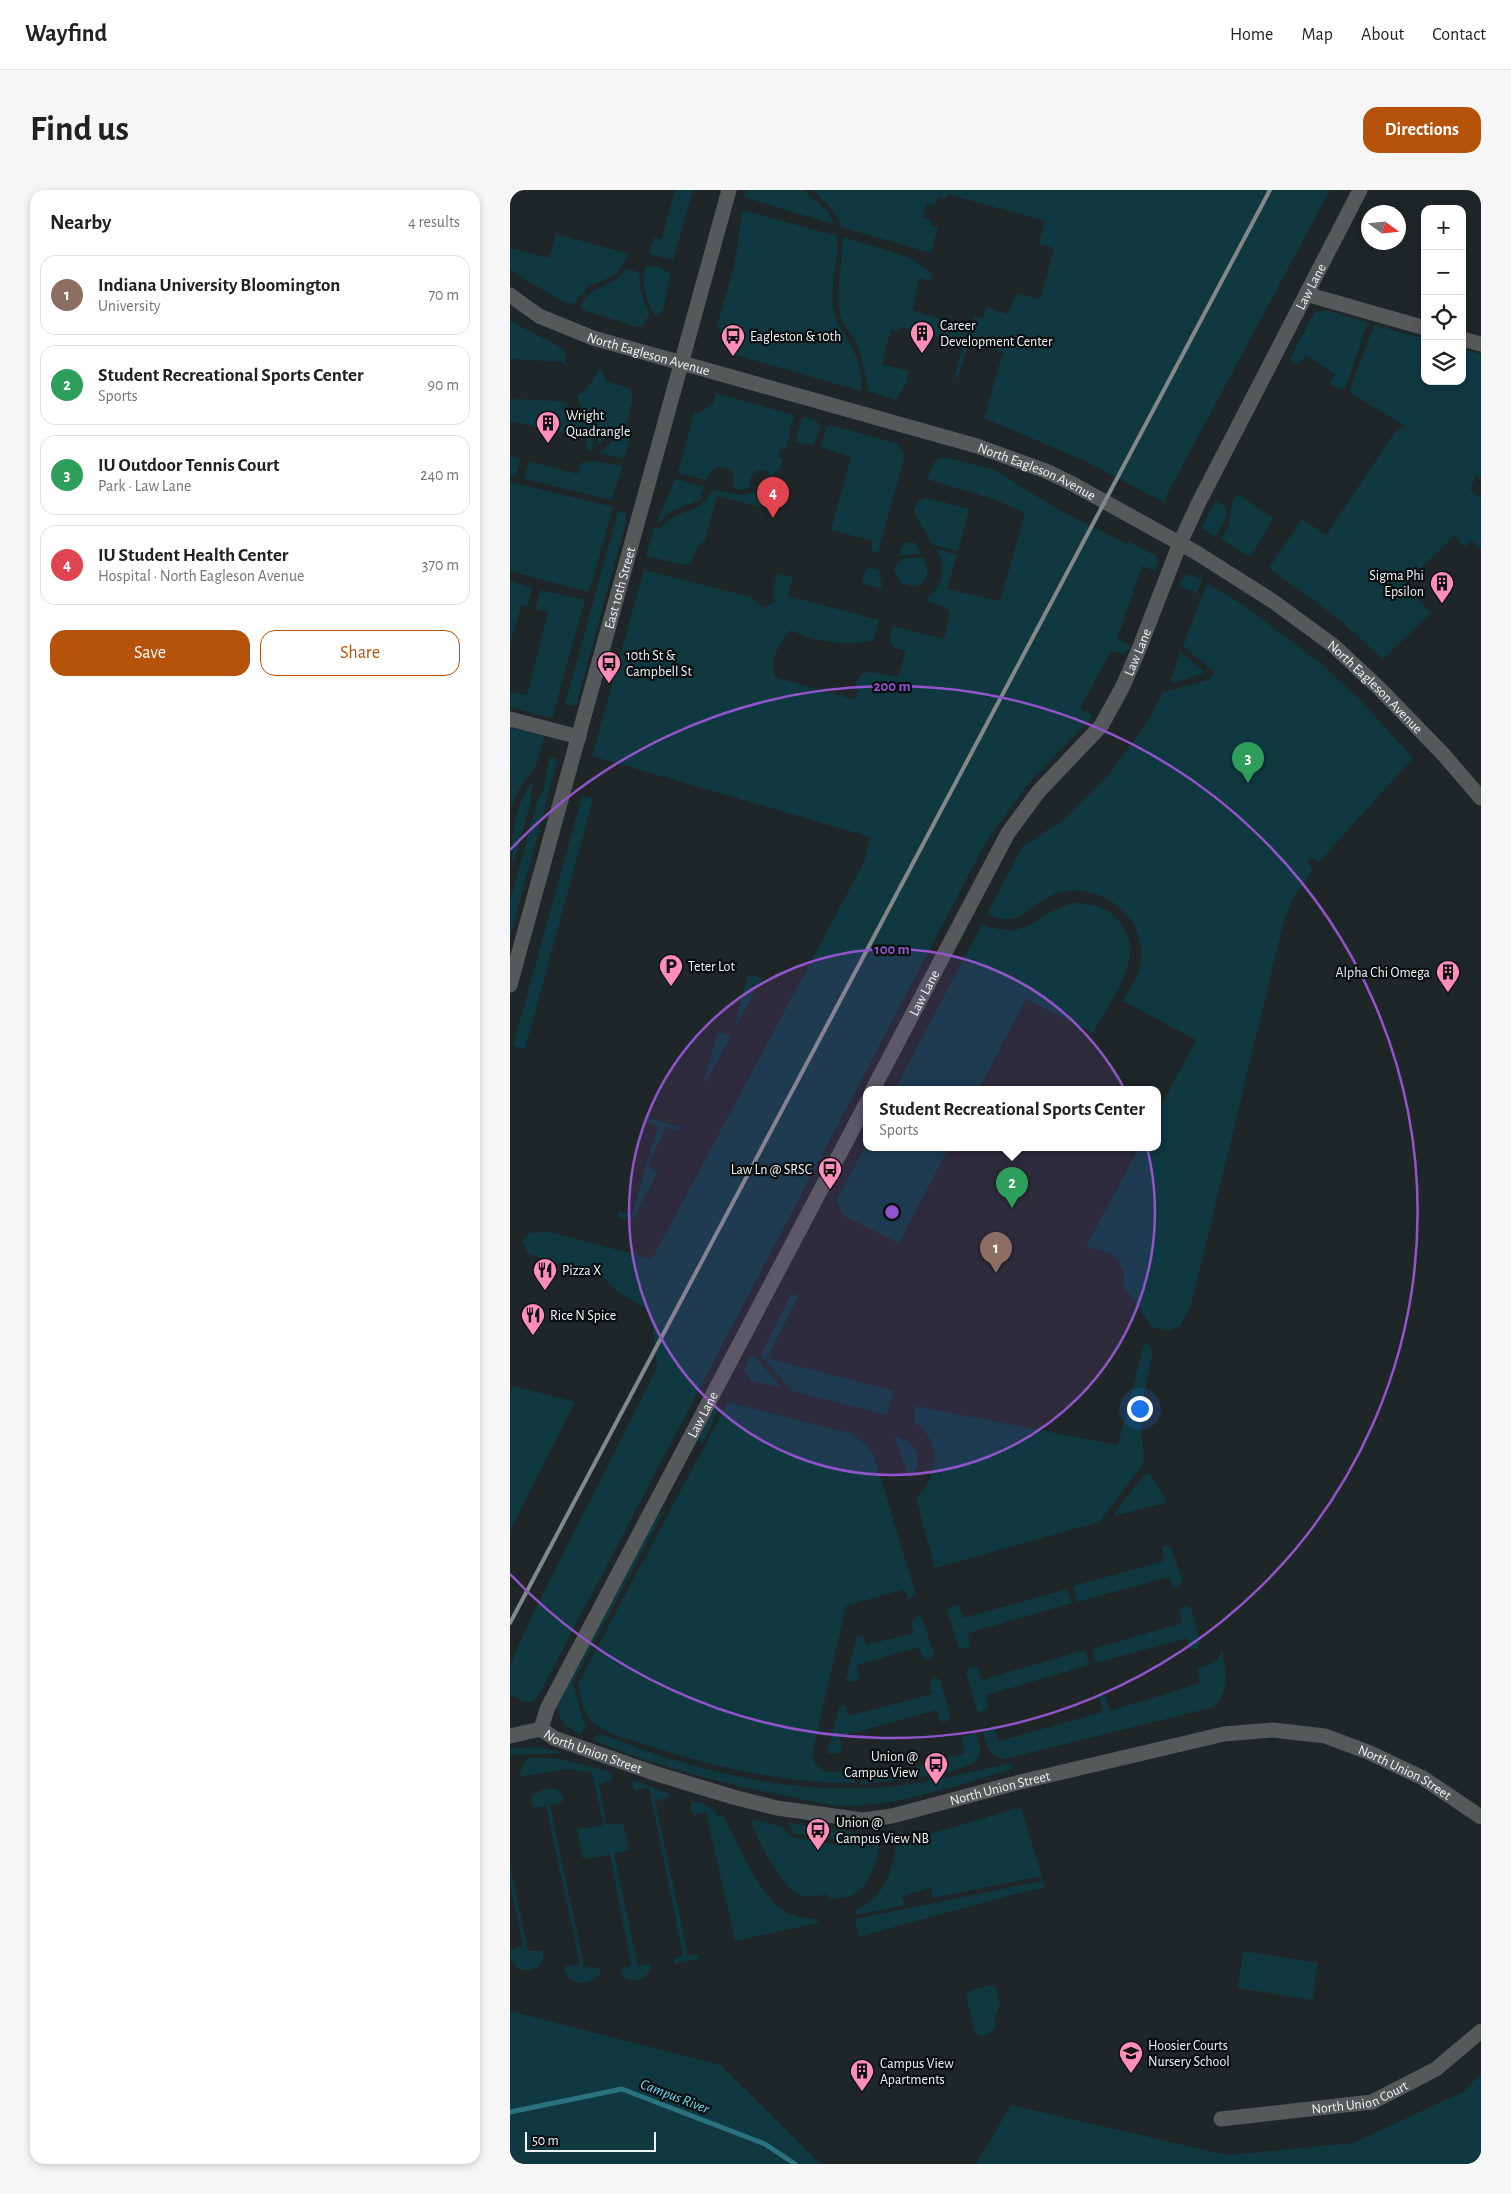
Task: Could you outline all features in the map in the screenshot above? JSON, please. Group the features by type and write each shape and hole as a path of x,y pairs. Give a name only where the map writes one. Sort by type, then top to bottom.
{"street":[{"name":"East 10th Street","path":"510,985 729,190"},
{"name":"Law Lane","path":"876,1086 1008,833 1039,791 1101,726 1122,688 1180,543 1360,190"},
{"path":"1306,294 1421,327"},
{"name":"North Eagleson Avenue","path":"510,295 539,316 593,338 977,446 1046,471 1071,483 1180,543 1274,602 1334,646 1380,689 1443,754 1481,798"},
{"path":"1466,340 1481,344"},
{"path":"510,719 578,737"},
{"name":"Law Lane","path":"541,1729 548,1709 863,1110"},
{"name":"North Union Street","path":"510,1736 541,1729 563,1741 733,1797 777,1808 863,1820 892,1816 1020,1782 1224,1734 1273,1730 1325,1736 1368,1752 1423,1778 1481,1817"},
{"name":"North Union Court","path":"1221,2119 1372,2102 1436,2069 1481,2031"}],"shaded area":[{"path":"675,190 693,190 673,260 649,254 654,237 662,239"},
{"path":"746,190 804,190 827,211 835,225 744,197"},
{"path":"813,190 1330,190 1163,502 1085,461 984,418 1003,352 970,341 958,377 955,376 963,344 900,327 899,332 891,330 882,364 909,371 907,382 896,400 869,392 859,347 842,321 840,313 838,298 843,237 911,258 933,275 931,281 920,278 912,310 970,329 974,316 983,319 987,307 1007,314 1017,293 1040,299 1054,248 1039,244 1045,221 947,194 946,199 938,197 935,206 926,203 923,217 931,220 930,225 938,227 931,253 841,227 834,211"},
{"path":"742,210 837,236 837,255 832,294 834,313 855,354 862,379 861,391 729,353 717,325 735,263"},
{"path":"556,234 629,254 616,275 589,286 573,304 567,303 527,281 510,269 510,248 549,258"},
{"path":"646,266 659,267 671,274 662,312 658,316 652,310 645,291 643,277"},
{"path":"626,269 639,272 640,288 649,315 643,325 636,327 583,310 581,307 588,294 615,280"},
{"path":"1324,310 1368,322 1346,387 1342,390 1329,384 1335,374 1306,355 1298,365 1291,360 1291,356 1315,312"},
{"path":"510,321 562,348 565,352 566,367 562,362 510,359"},
{"path":"1374,325 1421,338 1421,385 1466,385 1466,350 1481,354 1481,479 1476,476 1470,489 1481,499 1481,549 1471,540 1465,547 1455,536 1404,584 1431,613 1383,659 1337,618 1269,568 1302,519 1326,535 1395,432 1405,426 1349,392"},
{"path":"599,369 603,371 602,375 606,376 605,381 629,388 633,397 627,423 598,444 598,427 581,407 577,396 589,386"},
{"path":"716,393 794,415 786,449 780,448 778,457 783,459 780,468 771,476 765,470 755,471 751,477 750,487 742,490 733,488 733,474 725,468 714,468 705,480 678,473 694,412 699,413 713,403"},
{"path":"510,399 561,401 592,425 594,433 592,451 585,449 587,439 510,421"},
{"path":"802,417 818,421 817,424 821,425 813,446 795,441"},
{"path":"830,425 896,443 904,453 878,553 871,551 873,541 831,530 851,457 821,448 826,427"},
{"path":"633,426 624,459 599,453"},
{"path":"510,456 521,459 516,477 510,476"},
{"path":"944,457 995,470 1052,506 1127,544 1128,541 1156,556 1159,560 1155,571 1142,566 1117,639 1131,645 1125,654 1111,651 1080,708 1093,716 1028,784 986,842 541,1691 533,1702 524,1702 510,1695 510,1665 537,1605 657,1368 652,1320 648,1310 619,1293 602,1276 528,1254 522,1241 529,1233 546,1231 652,1259 864,862 870,837 592,756 644,570 751,597 763,608 775,602 773,591 777,573 793,577 788,596 879,620 873,641 842,643 821,641 791,630 779,646 775,658 775,677 855,700 858,692 855,684 859,677 867,671 898,677 906,651 895,648 890,643 892,626 944,639 950,613 947,608 927,601 938,587 942,577 941,560 937,549 957,555 947,589 1000,601 1025,513 996,500 927,479 935,461"},
{"path":"529,461 578,474 581,463 594,461 622,466 612,500 524,479"},
{"path":"675,479 704,487 700,500 670,512 661,521 657,522"},
{"path":"510,482 613,507 589,592 510,571"},
{"path":"712,490 741,495 754,492 761,504 760,507 717,496 705,540 698,546 691,563 685,565 646,556 654,528 661,528 671,518 701,505"},
{"path":"1237,494 1273,518 1252,555 1249,556 1221,539 1228,527 1233,500"},
{"path":"927,498 969,509 958,551 933,545 916,516 914,511 918,501"},
{"path":"1215,501 1227,507 1225,520 1216,537 1201,528"},
{"path":"618,511 626,513 626,521 576,706 565,704"},
{"path":"904,543 916,543 921,554 898,556"},
{"path":"923,557 927,566 927,574 924,581 916,587 901,583 894,569 897,563 900,563 901,559"},
{"path":"867,567 879,570 882,589 862,583"},
{"path":"1188,574 1202,580 1197,593 1179,586 1181,580"},
{"path":"510,581 532,588 527,606 521,605 510,644"},
{"path":"1208,584 1245,606 1325,667 1360,700 1413,758 1318,863 1311,857 1307,862 1313,870 1292,900 1283,925 1191,1306 1180,1326 1168,1331 1152,1327 1124,1287 1124,1272 1118,1261 1111,1254 1086,1247 1137,1151 1161,1151 1161,1106 1196,1040 1123,1001 1138,974 1141,951 1139,937 1133,924 1114,903 1093,893 1071,891 1048,897 1014,918 998,918 987,914 1022,847 1067,817 1108,775 1145,726 1163,692 1208,680 1215,672 1183,647 1203,592"},
{"path":"541,590 585,600 552,718 510,707 510,692 527,695 548,612 535,609"},
{"path":"1180,652 1205,672 1175,683 1170,682"},
{"path":"510,727 544,736 536,766 520,788 511,808"},
{"path":"550,757 558,759 510,937 510,902 538,798 543,793"},
{"path":"534,780 532,796 513,866 512,843 515,821 522,800"},
{"path":"582,796 593,799 525,1049 513,1046"},
{"path":"1074,903 1094,905 1106,910 1117,918 1125,929 1130,945 1127,969 1117,992 1093,1033 1026,999 981,1086 897,1086 982,924 998,929 1011,930 1021,928"},
{"path":"748,975 762,978 737,1024 735,1024"},
{"path":"719,1032 731,1036 706,1082 704,1081"},
{"path":"644,1116 681,1128 678,1132 666,1127 648,1165 658,1172 632,1220 618,1217 617,1214 620,1212 632,1214 658,1126 645,1121"},
{"path":"863,1150 947,1151 899,1243 844,1216 836,1201"},
{"path":"791,1294 799,1296 767,1358 894,1391 887,1415 791,1391 761,1355"},
{"path":"1144,1343 1149,1345 1153,1353 1142,1401 1141,1422 1144,1460 1142,1466 1099,1522 935,1568 916,1498 927,1485 932,1474 935,1457 931,1441 914,1421 915,1406 1118,1445"},
{"path":"749,1357 756,1357 782,1388 751,1381 744,1369"},
{"path":"513,1386 575,1402 510,1531 510,1394"},
{"path":"728,1402 850,1433 868,1446 874,1456 916,1595 908,1599 904,1589 846,1606 812,1755 818,1767 827,1772 851,1769 855,1783 800,1780 772,1776 745,1772 691,1759 604,1730 591,1720 583,1705 578,1683"},
{"path":"720,1405 703,1443 697,1441 715,1408"},
{"path":"894,1436 909,1442 917,1452 918,1464 910,1479"},
{"path":"1146,1473 1150,1474 1165,1497 1165,1503 1114,1516 1114,1513"},
{"path":"659,1513 663,1513 573,1682 583,1721 587,1725 580,1734 562,1721 558,1711 560,1699"},
{"path":"1167,1545 1172,1549 1182,1581 1178,1587 1172,1587 1169,1577 1077,1602 1073,1586 1164,1561 1162,1548"},
{"path":"1067,1589 1072,1603 968,1633 970,1647 959,1649 947,1609 955,1605 959,1606 963,1618"},
{"path":"1185,1606 1191,1608 1200,1643 1197,1649 1190,1649 1187,1638 1096,1663 1092,1649 1182,1623 1179,1611"},
{"path":"920,1616 923,1619 934,1655 932,1658 928,1660 923,1659 919,1647 857,1665 859,1679 850,1682 846,1680 857,1635 863,1637 866,1645 914,1633 911,1623 916,1617"},
{"path":"1222,1649 1225,1673 1224,1689 1222,1697 1211,1708 1004,1759 992,1753 987,1745 983,1732 995,1729 999,1741 1103,1712 1099,1697 1105,1695 1110,1711 1200,1683 1197,1669 1209,1665 1216,1660 1221,1654"},
{"path":"1085,1650 1089,1665 986,1695 988,1708 981,1712 977,1711 966,1672 970,1667 978,1668 981,1680"},
{"path":"934,1677 940,1680 951,1717 948,1721 940,1721 937,1710 839,1737 842,1750 837,1754 827,1753 840,1705 846,1707 848,1716 932,1694 929,1683"},
{"path":"976,1733 980,1753 977,1759 970,1764 942,1773 861,1784 860,1782 965,1753 961,1737"},
{"path":"602,1734 708,1770 784,1784 822,1788 895,1786 939,1779 1011,1763 1013,1769 915,1797 874,1804 837,1805 737,1785 664,1766 593,1740 597,1735"},
{"path":"540,1747 563,1753 510,1755 510,1748"},
{"path":"526,1759 560,1759 607,1771 611,1774 612,1780 599,1784 606,1824 623,1824 629,1850 614,1854 638,1966 650,1964 651,1967 646,1975 639,1980 629,1980 621,1975 622,1968 631,1965 610,1855 583,1859 577,1829 604,1825 591,1771 583,1772 569,1769 518,1777"},
{"path":"633,1780 671,1794 670,1797 655,1801 688,1955 698,1954 699,1959 674,1964 674,1958 683,1955 649,1788 635,1790 632,1786"},
{"path":"552,1788 558,1790 563,1797 562,1802 550,1805 584,1967 600,1968 601,1973 592,1980 582,1983 572,1980 564,1971 566,1966 580,1964 546,1806 533,1808 531,1803 531,1799 535,1794"},
{"path":"692,1802 707,1806 719,1817 723,1814 750,1868 768,1896 777,1906 790,1914 817,1919 818,1923 735,1941 706,1812 694,1815 690,1809"},
{"path":"1021,1807 1042,1876 933,1898 931,1888 902,1896 905,1905 856,1915 856,1910 871,1901 887,1880 893,1863 899,1831 904,1833 906,1841"},
{"path":"756,1820 783,1827 791,1837 843,1846 859,1837 878,1839 879,1852 877,1860 866,1883 857,1893 830,1899 827,1894 811,1897 800,1895 786,1883 772,1864 752,1825 753,1821"},
{"path":"789,1823 857,1832 843,1841 792,1833"},
{"path":"510,1866 528,1951 543,1951 543,1958 539,1966 528,1970 518,1969 512,1962 510,1950 523,1946 510,1884"},
{"path":"1041,1881 1044,1882 1044,1888 1019,1893 858,1937 855,1919"},
{"path":"1243,1951 1318,1963 1312,2000 1238,1988"},
{"path":"991,1985 996,1986 1000,2003 995,2017 995,2029 986,2035 980,2036 974,2031 966,1995 971,1990"},
{"path":"510,2011 720,2065 821,2164 510,2164"},
{"path":"1481,2073 1481,2164 976,2164 1011,2105 1227,2155 1353,2143 1463,2092"}],"waterway":[{"name":"Campus River","path":"510,2112 622,2089 765,2144 795,2164"}],"railway":[{"path":"510,1623 1270,190"}],"place":[{"name":"Career Development Center","path":"922,354"},
{"name":"Eagleston & 10th","path":"733,357"},
{"name":"Wright Quadrangle","path":"548,444"},
{"name":"IU Student Health Center","path":"773,518"},
{"name":"Sigma Phi Epsilon","path":"1442,604"},
{"name":"10th St & Campbell St","path":"609,684"},
{"name":"IU Outdoor Tennis Court","path":"1248,783"},
{"name":"Teter Lot","path":"671,987"},
{"name":"Alpha Chi Omega","path":"1448,993"},
{"name":"Law Ln @ SRSC","path":"830,1190"},
{"name":"Student Recreational Sports Center","path":"1012,1208"},
{"name":"Indiana University Bloomington","path":"996,1273"},
{"name":"Pizza X","path":"545,1291"},
{"name":"Rice N Spice","path":"533,1336"},
{"name":"Union @ Campus View","path":"936,1785"},
{"name":"Union @ Campus View NB","path":"818,1851"},
{"name":"Hoosier Courts Nursery School","path":"1131,2074"},
{"name":"Campus View Apartments","path":"862,2092"}]}
